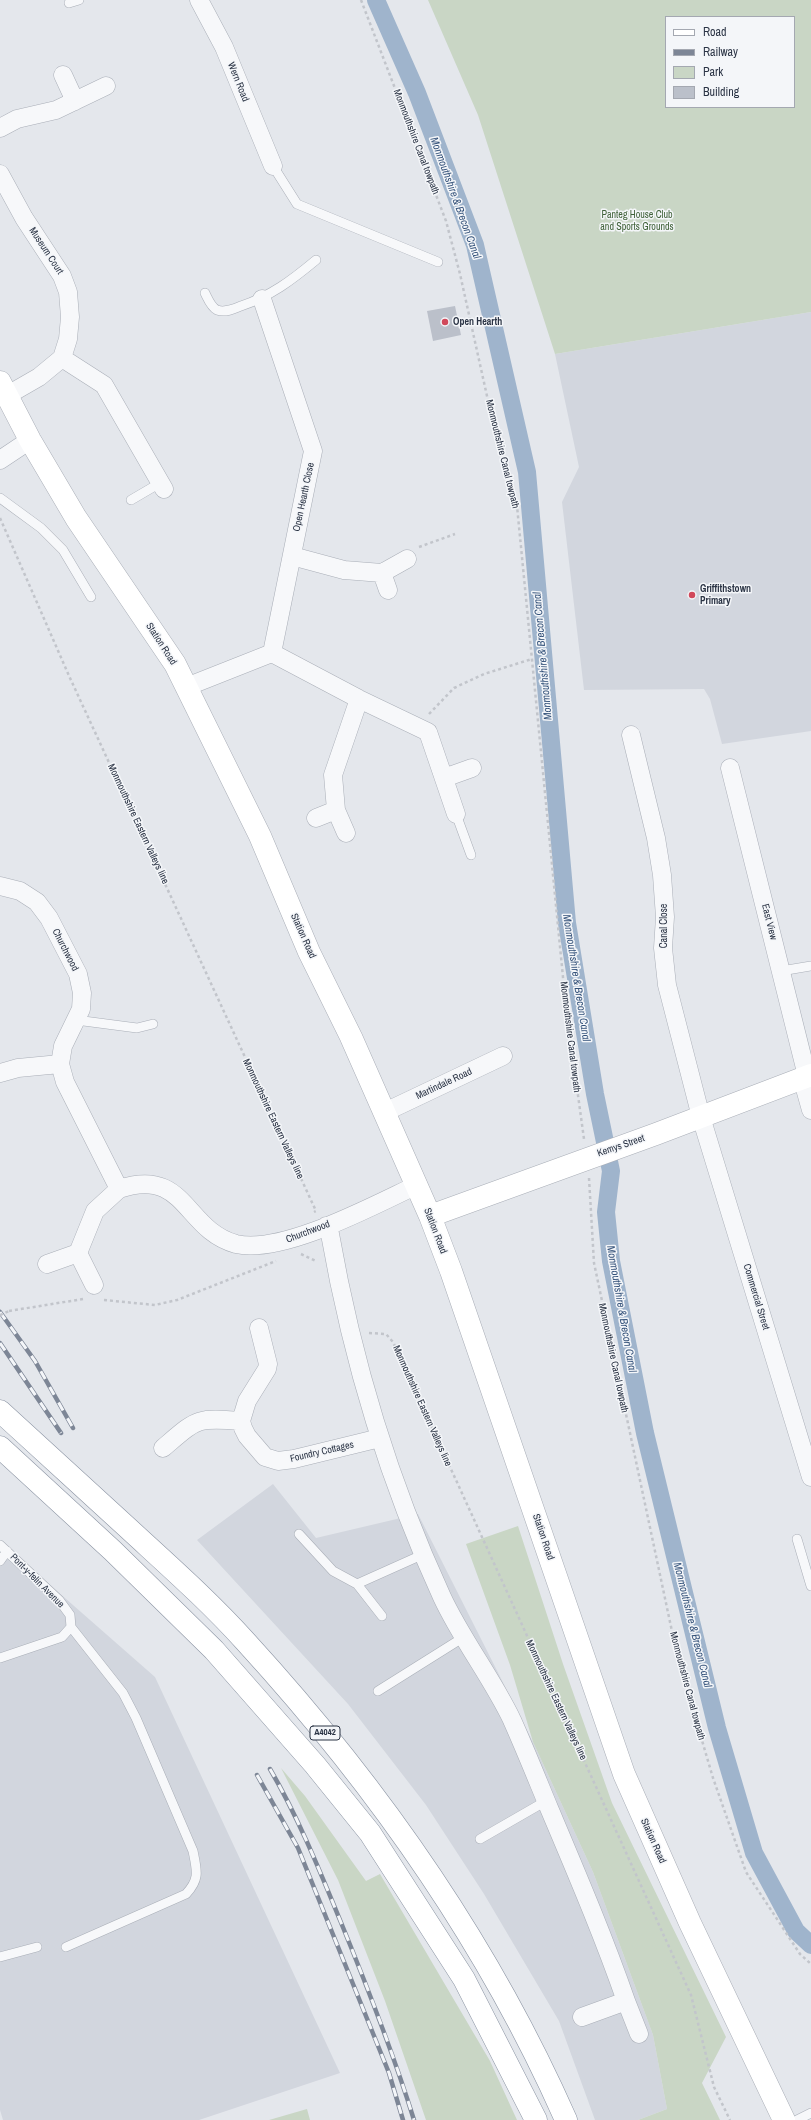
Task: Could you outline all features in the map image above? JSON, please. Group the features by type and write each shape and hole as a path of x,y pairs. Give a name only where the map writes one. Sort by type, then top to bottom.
{"main road":[{"name":"Station Road","path":"3,389 30,440 76,518 175,664 260,836 309,952 352,1037 430,1216 512,1445 624,1774 690,1923 784,2120"},
{"name":"Kemys Street","path":"430,1216 807,1077"},
{"name":"A4042","path":"0,1411 176,1572 244,1640 320,1727 425,1865 488,1966 550,2083 566,2120"},
{"name":"A4042","path":"0,1447 113,1551 214,1650 315,1766 370,1833 464,1979 536,2120"}],"street":[{"name":"Wern Road","path":"199,0 224,47 273,166"},
{"path":"63,74 76,101"},
{"path":"0,128 17,119 56,110 106,86"},
{"name":"Museum Court","path":"0,174 24,218 62,276 68,292 70,317 68,339 62,358"},
{"name":"Open Hearth Close","path":"262,299 313,451 272,653"},
{"path":"3,389 39,377 62,358 104,385 162,486"},
{"path":"0,460 30,440"},
{"path":"292,556 344,570 382,573 407,559"},
{"path":"382,573 388,590"},
{"path":"186,687 272,653 359,699 428,732 456,814"},
{"path":"346,833 336,810 333,775 359,699"},
{"name":"Canal Close","path":"631,735 656,838 662,875 665,917 663,948 667,985 701,1117"},
{"path":"444,778 472,768"},
{"name":"East View","path":"730,768 807,1077 811,1110"},
{"path":"316,818 336,810"},
{"name":"Churchwood","path":"0,886 20,891 37,902 49,918 78,974 82,993 81,1009 62,1046 60,1064 65,1082 119,1189"},
{"name":"Martindale Road","path":"385,1112 503,1056"},
{"path":"0,1073 18,1068 60,1064"},
{"name":"Commercial Street","path":"701,1117 811,1477"},
{"name":"Churchwood","path":"78,1253 95,1211 119,1189 135,1183 157,1184 171,1191 184,1202 202,1225 218,1236 237,1244 288,1247 326,1226 416,1185"},
{"path":"326,1226 352,1338 380,1438 402,1502 443,1599 511,1719 600,1928 639,2034"},
{"path":"47,1264 78,1253 94,1294"},
{"path":"163,1448 197,1421 214,1418 241,1421 247,1401 267,1369 268,1364 259,1328"},
{"name":"Foundry Cottages","path":"241,1421 243,1428 257,1449 265,1457 278,1460 321,1453 380,1438"},
{"path":"582,2016 626,2000"}],"lane":[{"path":"70,3 79,0"},
{"path":"273,166 297,204 438,262"},
{"path":"205,293 210,303 218,310 231,310 262,299 287,284 316,260"},
{"path":"131,500 162,486"},
{"path":"0,498 41,528 63,550 91,596"},
{"path":"456,814 471,855"},
{"path":"781,971 811,966"},
{"path":"76,1020 138,1028 153,1024"},
{"path":"299,1534 333,1571 357,1584 382,1616"},
{"path":"797,1538 811,1586"},
{"name":"Pont-y-felin Avenue","path":"0,1561 3,1548 59,1600 70,1615 71,1627"},
{"path":"357,1584 424,1554"},
{"path":"0,1658 62,1637 71,1627 123,1693 136,1718 192,1851 197,1872 194,1885 186,1894 66,1947"},
{"path":"378,1691 464,1637"},
{"path":"480,1839 546,1801"},
{"path":"0,1957 37,1947"},
{"path":"797,2120 811,2113"}],"path":[{"name":"Monmouthshire Canal towpath","path":"361,0 446,221 460,274 489,405 516,506 566,1008 588,1158 594,1263 677,1655 713,1778 746,1872 800,1954 811,1964"},
{"name":"Monmouthshire Eastern Valleys line","path":"0,518 70,678 316,1211 309,1214"},
{"path":"407,559 415,549 455,534"},
{"path":"422,729 427,717 454,688 484,674 532,659"},
{"path":"0,1315 9,1311 94,1294 155,1305 177,1300 267,1265 288,1247 310,1256 317,1261 320,1267"},
{"name":"Monmouthshire Eastern Valleys line","path":"352,1338 366,1333 386,1334 393,1342 691,1995 714,2087 730,2120"}],"shaded area":[{"name":"Griffithstown Primary","path":"811,312 811,731 722,744 710,699 704,689 584,690 562,502 579,467 555,354"},
{"path":"273,1484 316,1538 418,1514 533,1742 593,1872 653,2035 667,2109 638,2120 595,2120 559,2021 484,1894 426,1805 348,1704 197,1540"},
{"path":"0,1541 155,1677 340,2073 199,2120 3,2120 0,2110"}],"green space":[{"name":"Panteg House Club and Sports Grounds","path":"428,0 811,0 811,312 555,354 478,115"},
{"path":"518,1526 563,1664 612,1803 726,2037 702,2083 720,2120 638,2120 667,2109 653,2035 593,1872 533,1742 510,1665 466,1544"},
{"path":"281,1768 305,1796 366,1881 380,1874 490,2061 517,2120 426,2120 385,2001 338,1880"},
{"path":"307,2109 310,2120 269,2120"}],"building":[{"path":"455,306 461,335 433,341 427,311"}],"waterway":[{"name":"Monmouthshire & Brecon Canal","path":"376,0 417,93 475,245 527,472 567,923 595,1094 611,1171 606,1212 611,1261 645,1433 717,1728 754,1853 796,1931 811,1945"}],"railway":[{"path":"0,1312 35,1361 73,1428"},
{"path":"0,1343 61,1433"},
{"path":"270,1769 299,1824 340,1920 379,2019 414,2120"},
{"path":"257,1775 298,1848 389,2073 403,2120"}],"place":[{"name":"Open Hearth","path":"445,322"},
{"name":"Griffithstown Primary","path":"692,595"}]}
